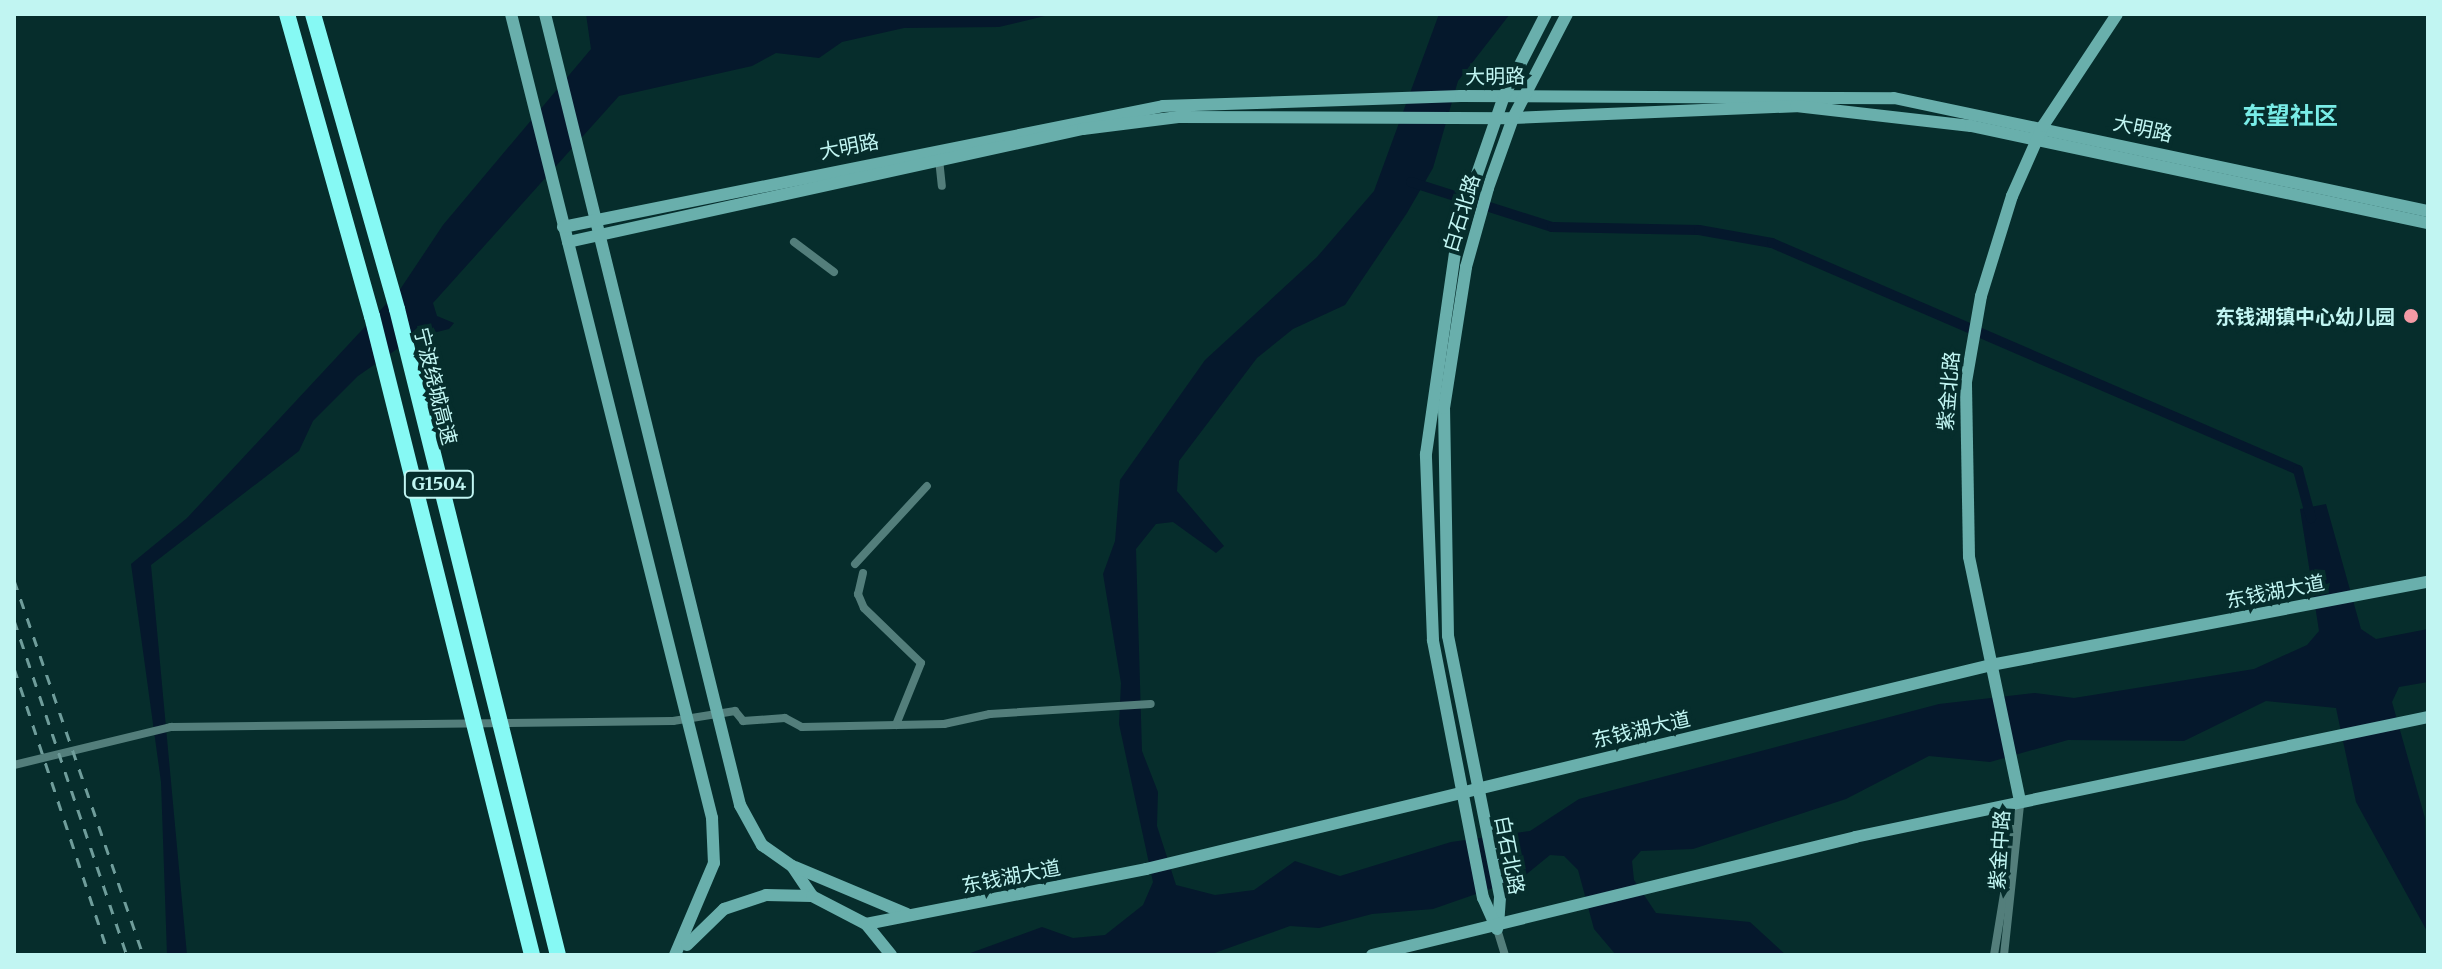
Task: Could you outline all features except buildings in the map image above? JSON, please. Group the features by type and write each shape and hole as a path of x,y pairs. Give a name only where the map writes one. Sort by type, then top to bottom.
{"highway":[{"name":"G1504","path":"287,14 372,316 532,955"},
{"name":"宁波绕城高速","path":"313,14 397,309 558,955"}],"main road":[{"path":"511,14 712,818 714,863 681,952"},
{"path":"545,14 714,715 740,805 762,845 792,866 878,908 914,916"},
{"name":"白石北路","path":"1497,929 1483,898 1468,831 1433,640 1424,512 1434,365 1459,226 1495,117 1546,14"},
{"name":"白石北路","path":"1497,929 1500,896 1448,636 1441,513 1449,360 1475,230 1488,188 1513,118 1567,14"},
{"name":"紫金北路","path":"2020,801 1991,665 1965,514 1971,346 1981,296 2040,132 2117,14"},
{"name":"大明路","path":"568,242 1163,106 1461,96 1830,93 2428,211"},
{"name":"大明路","path":"563,227 595,217 938,155 1178,117 1399,114 1513,118 1796,106 1900,114 2040,132 2428,223"},
{"name":"东钱湖大道","path":"866,924 1146,869 1991,665 2428,582"},
{"path":"1372,955 1497,929 2020,801 2428,717"},
{"path":"792,866 812,896"},
{"path":"681,952 724,909 766,895 812,896 866,924 891,954"}],"street":[{"path":"938,155 942,186"},
{"path":"794,242 834,272"},
{"path":"855,564 927,486"},
{"path":"863,573 858,594 864,608 921,663 896,725"},
{"path":"14,765 138,730 171,727 686,720 714,715 785,718 802,727 896,725 1151,704"},
{"name":"紫金中路","path":"1994,955 2020,801"},
{"name":"紫金中路","path":"2004,955 2020,801"},
{"path":"1497,929 1505,955"}],"water":[{"path":"586,14 1053,14 999,27 904,28 842,42 819,58 776,53 752,66 619,96 433,303 437,316 454,323 449,329 413,338 358,376 313,421 299,451 151,565 187,955 167,955 161,782 131,564 187,518 401,288 443,225 591,49"},
{"path":"1439,14 1510,14 1458,81 1433,168 1407,213 1345,305 1293,329 1257,358 1179,461 1177,491 1224,546 1216,553 1173,522 1156,524 1136,549 1142,751 1158,792 1157,826 1176,885 1215,895 1254,890 1295,861 1340,876 1451,842 1530,831 1579,799 1939,704 2035,693 2074,698 2254,669 2307,645 2319,631 2300,509 2326,504 2361,629 2376,639 2428,629 2428,682 2399,687 2392,702 2425,818 2428,933 2356,802 2336,708 2266,701 2184,741 2068,740 1990,762 1929,756 1846,799 1693,849 1641,851 1632,861 1634,880 1656,913 1750,922 1786,955 1616,955 1594,929 1578,870 1564,856 1550,855 1522,878 1433,909 1372,914 1319,928 1290,926 1209,955 965,955 1042,927 1073,938 1105,935 1143,905 1153,882 1119,724 1121,683 1103,574 1115,541 1120,480 1205,360 1317,257 1374,191"}],"waterway":[{"path":"1411,182 1552,227 1699,230 1772,243 2298,470 2311,518"}],"railway":[{"path":"14,580 143,955"},
{"path":"14,620 127,955"},
{"path":"14,668 109,955"}],"place":[{"name":"东钱湖镇中心幼儿园","path":"2411,316"}],"district":[{"name":"东望社区","path":"2290,116"}]}
